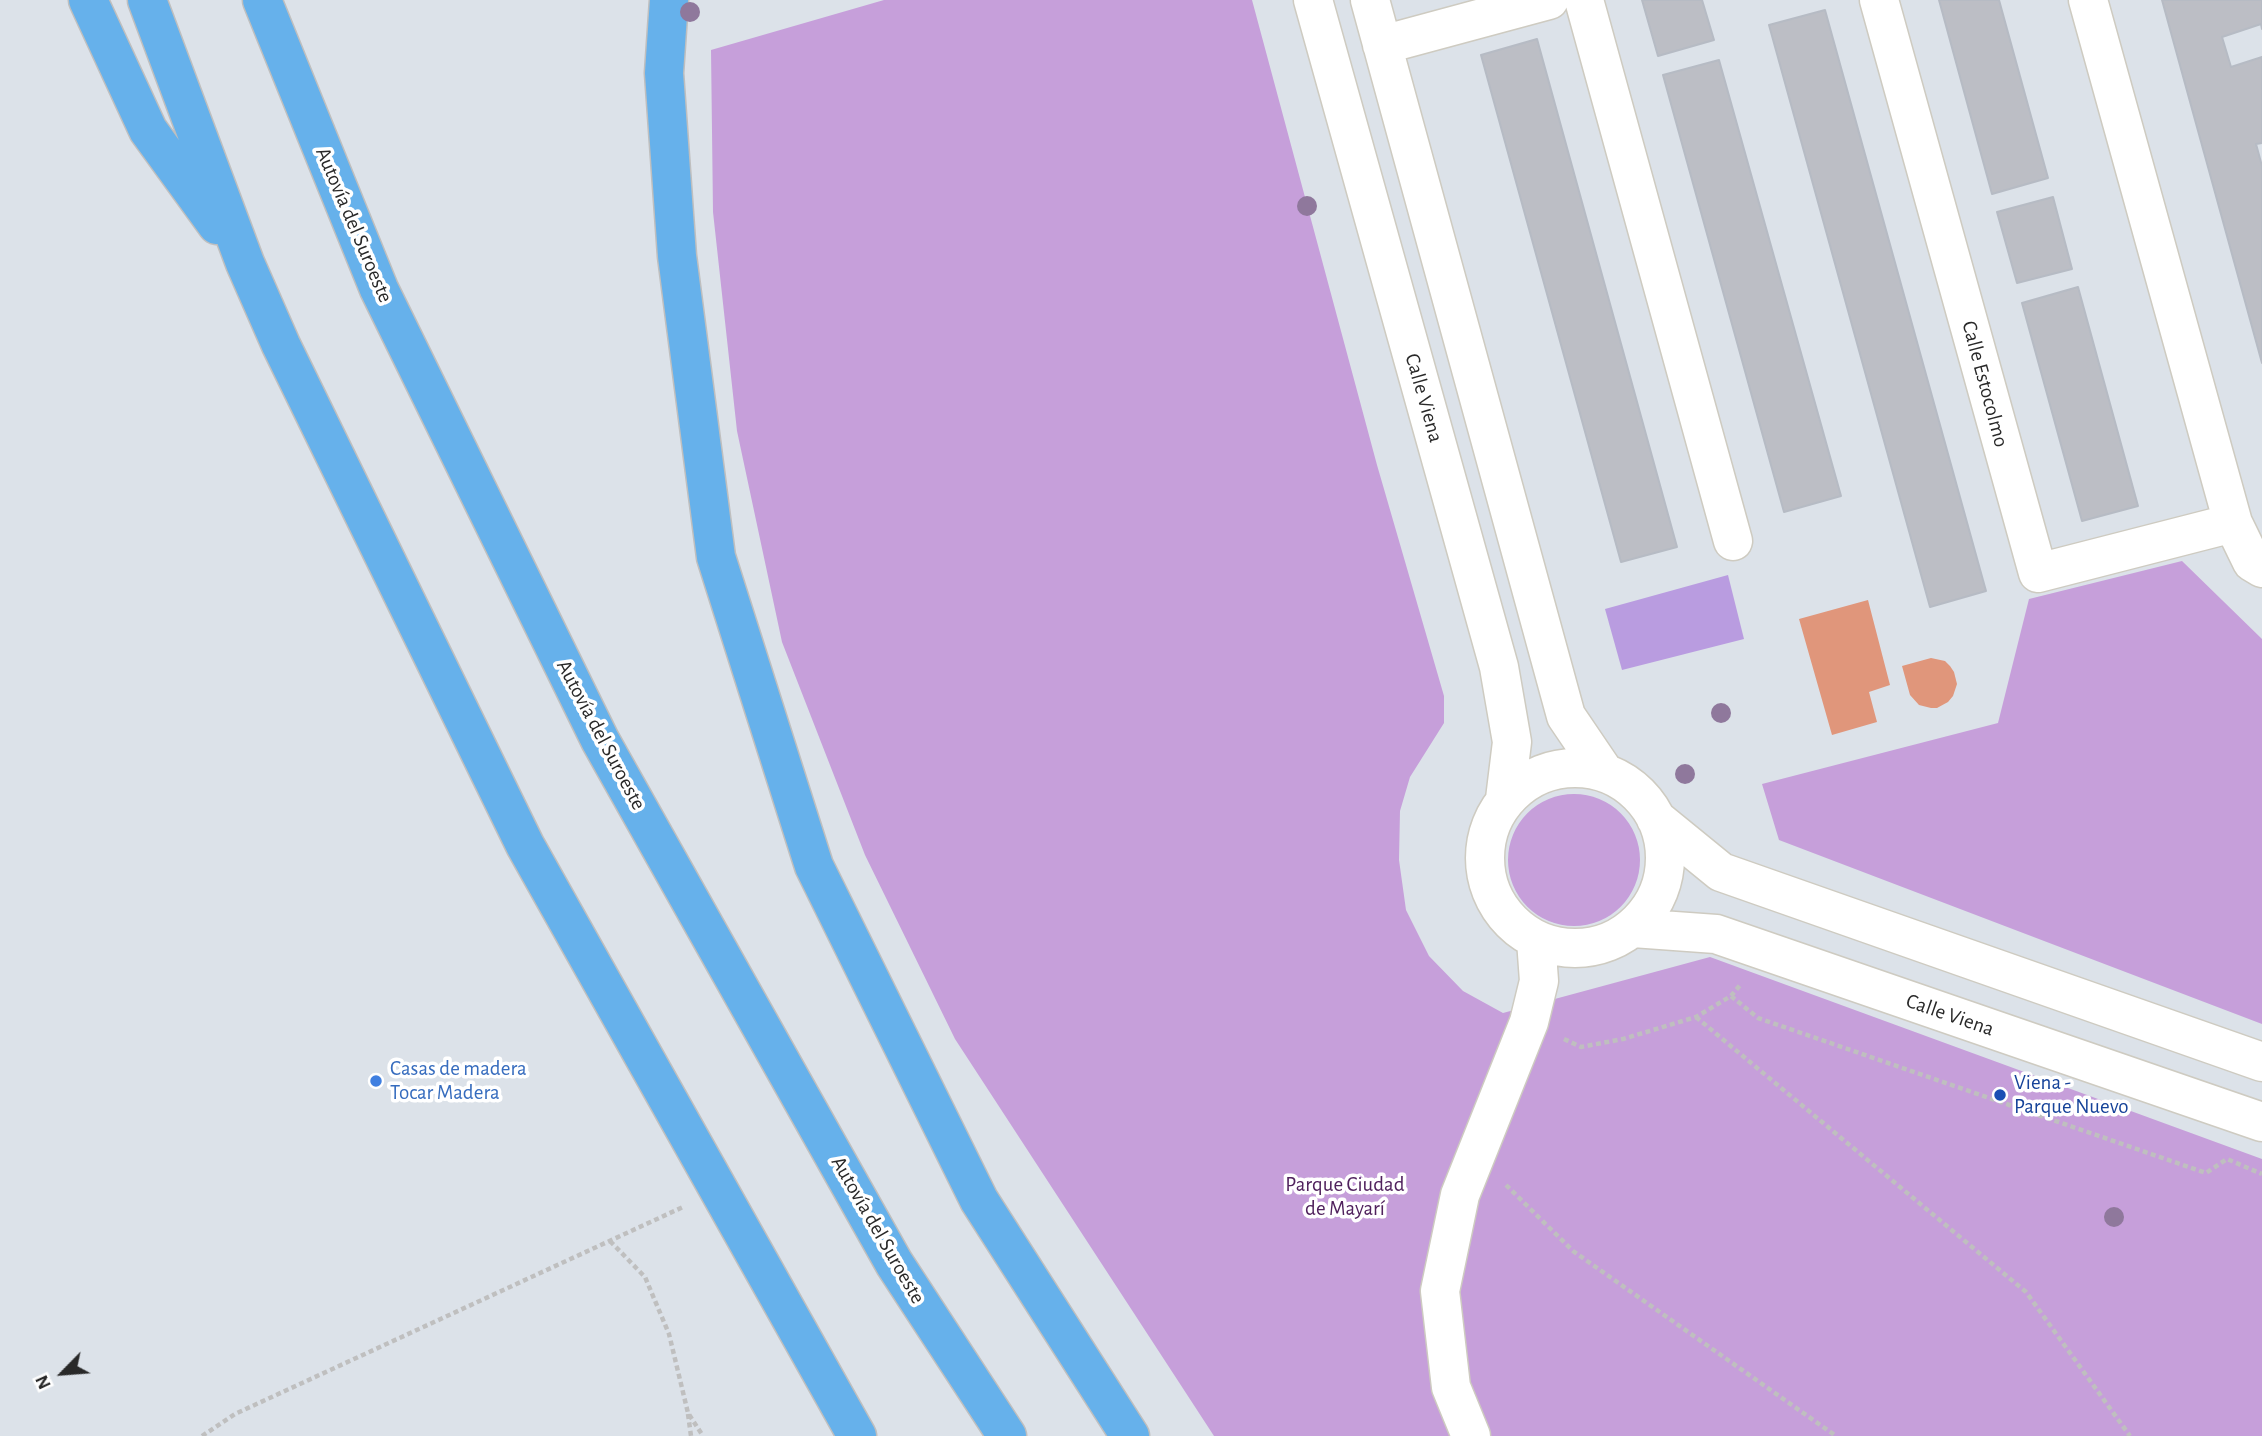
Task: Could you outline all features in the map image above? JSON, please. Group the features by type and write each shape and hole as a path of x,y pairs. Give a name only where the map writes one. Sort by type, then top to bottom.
{"highway":[{"path":"88,0 148,130 245,264"},
{"path":"147,0 245,264 281,345 525,845 857,1436"},
{"name":"Autovía del Suroeste","path":"262,0 379,289 600,740 894,1263 1007,1436"},
{"path":"669,0 664,73 677,256 716,557 814,866 979,1200 1130,1436"}],"street":[{"name":"Calle Viena","path":"1313,0 1499,667 1512,742 1505,799"},
{"path":"1370,0 1566,716 1604,772"},
{"path":"1382,45 1549,0"},
{"path":"1584,0 1733,541"},
{"name":"Calle Estocolmo","path":"1879,0 2038,573 2233,523"},
{"path":"2088,0 2233,523 2252,562 2262,568"},
{"path":"1578,767 1604,772 1626,783 1643,799 1656,819 1665,847 1664,877 1652,905 1633,928 1611,941 1586,948 1560,948 1536,940 1513,925 1496,903 1486,877 1484,849 1491,823 1505,799 1525,782 1550,770 1578,767"},
{"path":"1656,819 1721,872 2262,1062"},
{"name":"Calle Viena","path":"1633,928 1716,934 2262,1122"},
{"path":"1471,1436 1451,1387 1440,1291 1460,1195 1529,1022 1539,981 1536,940"}],"path":[{"path":"1529,1022 1581,1047 1623,1039 1696,1017 1731,996 1767,952"},
{"path":"1731,996 1758,1018 2206,1173 2227,1159 2262,1174"},
{"path":"1696,1017 2026,1293 2130,1436"},
{"path":"1476,1155 1573,1251 1836,1436"},
{"path":"202,1436 235,1413 719,1190"},
{"path":"610,1241 645,1277 668,1334 688,1413 691,1436"},
{"path":"688,1413 703,1436"}],"green space":[{"name":"Parque Ciudad de Mayarí","path":"884,0 1252,0 1377,465 1444,696 1444,723 1410,777 1400,811 1399,860 1406,910 1429,956 1463,991 1503,1013 1710,957 2262,1159 2262,1436 1214,1436 955,1039 865,855 782,642 737,431 713,212 711,50"},
{"path":"2182,561 2262,639 2262,1024 1779,840 1762,784 1998,723 2029,599"},
{"path":"1574,794 1599,799 1621,813 1635,835 1640,860 1635,885 1621,907 1599,921 1574,926 1549,921 1527,907 1513,885 1508,860 1513,835 1527,813 1549,799"}],"shaded area":[{"path":"1728,575 1744,639 1622,670 1605,609"},
{"path":"1868,600 1890,685 1869,692 1877,722 1832,735 1799,619"},
{"path":"1931,658 1945,661 1950,666 1957,684 1948,702 1937,708 1919,705 1910,695 1902,666"}],"building":[{"path":"1642,0 1702,0 1714,40 1658,56"},
{"path":"1939,0 1999,0 2048,178 1992,194"},
{"path":"2162,0 2262,0 2262,29 2261,24 2222,37 2231,67 2262,57 2262,143 2256,144 2262,166 2262,363"},
{"path":"1825,10 1986,591 1930,607 1769,25"},
{"path":"1537,39 1677,547 1621,562 1481,55"},
{"path":"1719,60 1841,496 1784,512 1663,75"},
{"path":"2053,197 2072,269 2017,283 1997,212"},
{"path":"2078,287 2138,506 2082,521 2022,303"}],"place":[{"name":"Casas de madera Tocar Madera","path":"376,1081"},
{"name":"Viena - Parque Nuevo","path":"2000,1095"}]}
